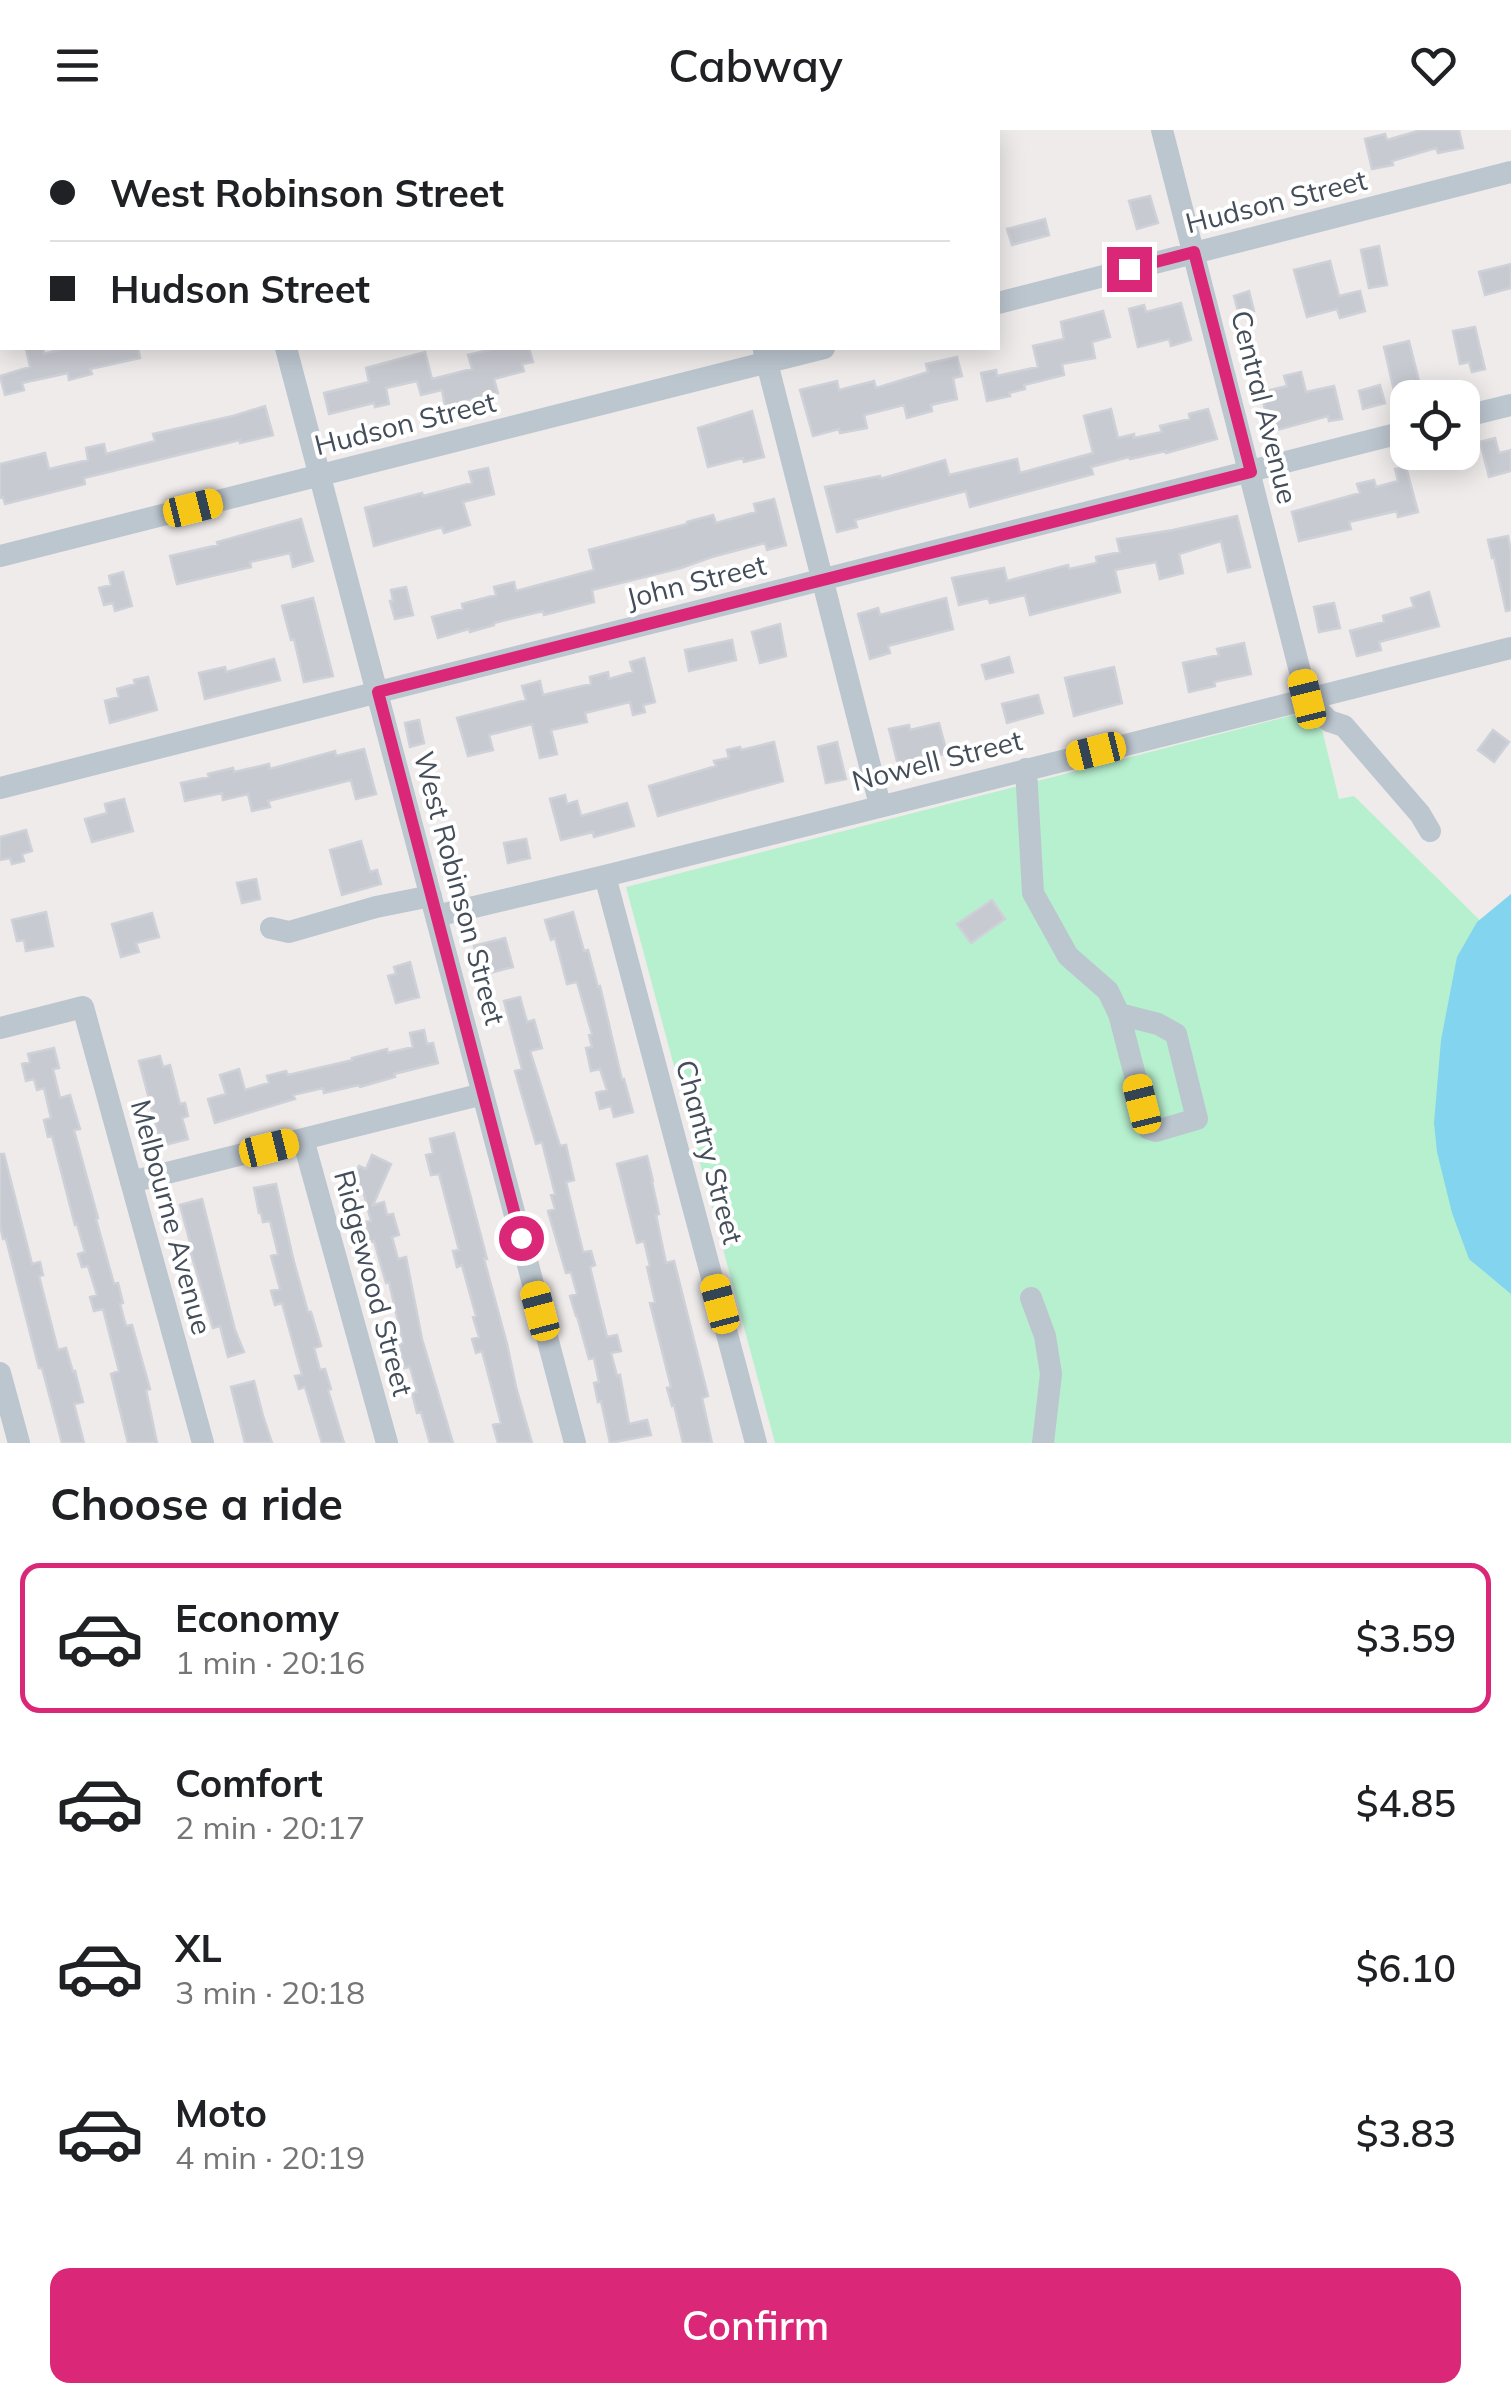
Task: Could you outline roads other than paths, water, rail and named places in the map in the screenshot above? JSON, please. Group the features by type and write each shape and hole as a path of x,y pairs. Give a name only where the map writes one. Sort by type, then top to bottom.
{"street":[{"name":"Central Avenue","path":"1162,130 1307,699"},
{"name":"Hudson Street","path":"1000,302 1511,172"},
{"name":"West Robinson Street","path":"287,350 575,1443"},
{"name":"Hudson Street","path":"0,556 319,476 765,355 807,350"},
{"path":"765,355 880,805"},
{"path":"1480,412 1511,404"},
{"name":"John Street","path":"0,788 1390,436"},
{"name":"Nowell Street","path":"270,928 290,932 376,906 433,906 605,876 1511,648"},
{"path":"1307,699 1329,721 1344,726 1430,830"},
{"path":"1026,769 1033,894 1068,956 1108,991 1119,1014 1149,1128 1156,1131 1198,1119 1176,1034 1158,1024 1119,1014"},
{"name":"Chantry Street","path":"605,876 756,1443"},
{"name":"Melbourne Avenue","path":"2,1021 82,1008 203,1443"},
{"path":"132,1182 483,1094"},
{"name":"Ridgewood Street","path":"303,1139 386,1443"},
{"path":"1030,1298 1045,1336 1052,1374 1042,1443"},
{"path":"0,1373 19,1443"}],"water":[{"path":"1511,894 1511,1294 1469,1259 1452,1213 1434,1123 1441,1040 1457,957 1477,922"}]}
